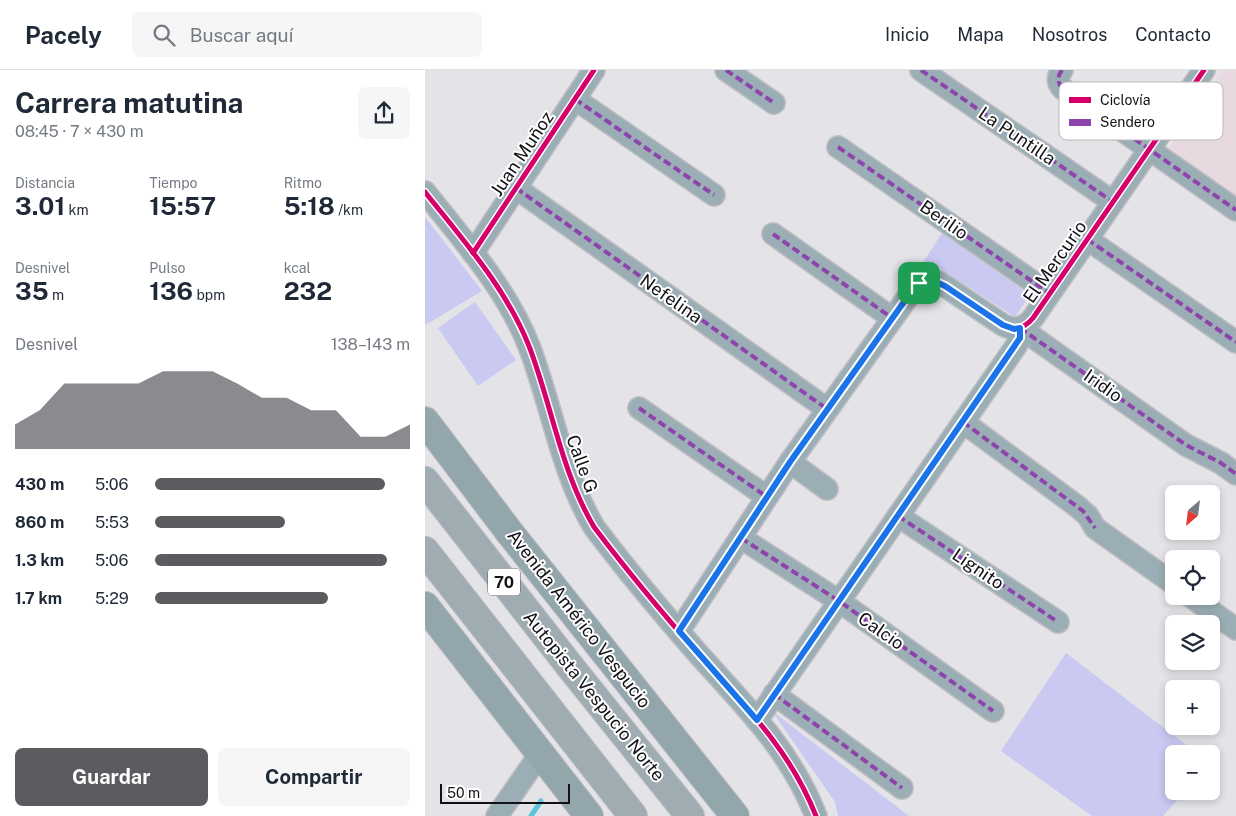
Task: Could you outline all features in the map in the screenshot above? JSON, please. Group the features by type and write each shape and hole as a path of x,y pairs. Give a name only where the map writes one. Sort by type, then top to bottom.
{"highway":[{"name":"Autopista Vespucio Norte","path":"425,481 690,816"},
{"name":"70","path":"425,551 633,816"}],"main road":[{"name":"Avenida Américo Vespucio","path":"425,421 510,533 735,816"},
{"path":"425,606 589,816"}],"street":[{"name":"Juan Muñoz","path":"473,253 595,70"},
{"path":"726,70 774,103"},
{"name":"La Puntilla","path":"921,70 1113,202"},
{"name":"El Mercurio","path":"1196,82 1204,70"},
{"path":"575,99 715,195"},
{"path":"1136,140 1236,210"},
{"name":"El Mercurio","path":"757,720 1016,346 1020,338 1020,328 1029,322 1155,140"},
{"name":"Berilio","path":"838,147 1049,294"},
{"name":"Nefelina","path":"516,188 827,409"},
{"name":"Calle G","path":"425,192 473,253 505,299 528,344 538,370 569,475 584,511 606,543 788,759 801,782 816,816"},
{"path":"773,234 892,318"},
{"path":"1087,239 1236,342"},
{"path":"679,631 790,462 915,287 925,281 932,280 945,286 1003,325 1014,329 1020,328"},
{"name":"Iridio","path":"1020,328 1186,445 1221,463 1236,474"},
{"path":"639,408 767,497"},
{"path":"963,422 1083,511 1095,528 1165,578"},
{"path":"790,462 827,489"},
{"name":"Lignito","path":"899,516 1058,622"},
{"name":"Calcio","path":"741,538 839,602 993,711"},
{"path":"1203,605 1236,629"},
{"path":"774,694 902,788"},
{"path":"497,816 540,754"}],"shaded area":[{"path":"1223,70 1236,70 1236,197 1168,149 1174,140 1223,140 1223,82 1215,82"},
{"path":"425,217 482,291 425,325"},
{"path":"942,233 1030,295 1015,317 936,266 920,267"},
{"path":"475,302 516,360 478,386 438,328"},
{"path":"1066,653 1165,729 1165,735 1173,735 1186,745 1165,745 1165,800 1177,800 1163,816 1092,816 1001,751"},
{"path":"772,711 909,816 838,816 835,802"}],"waterway":[{"path":"531,816 541,801"}],"marked path":[{"path":"726,70 774,103"},
{"path":"921,70 1113,202"},
{"path":"1059,82 1059,75 1062,70"},
{"path":"575,99 714,195"},
{"path":"1136,140 1236,210"},
{"path":"838,147 1049,293"},
{"path":"516,188 827,409"},
{"path":"773,234 892,318"},
{"path":"1087,239 1236,342"},
{"path":"1020,328 1186,445 1221,463 1236,474"},
{"path":"757,720 1016,346 1020,338 1020,328"},
{"path":"639,408 767,497"},
{"path":"963,422 1083,511 1095,528"},
{"path":"898,516 1058,622"},
{"path":"741,538 839,601 993,711"},
{"path":"774,694 902,788"}],"cycle path":[{"path":"473,253 594,70"},
{"path":"1196,82 1204,70"},
{"path":"679,631 790,462 915,287 925,281 939,282 1007,327 1019,328 1027,324 1156,140"},
{"path":"425,192 483,265 519,325 537,369 573,484 594,527 660,609 766,731 794,770 816,816"}],"route":[{"path":"932,280 939,282 1008,328 1020,328 1020,338 757,720 679,631 790,462 919,283 932,280"}]}
